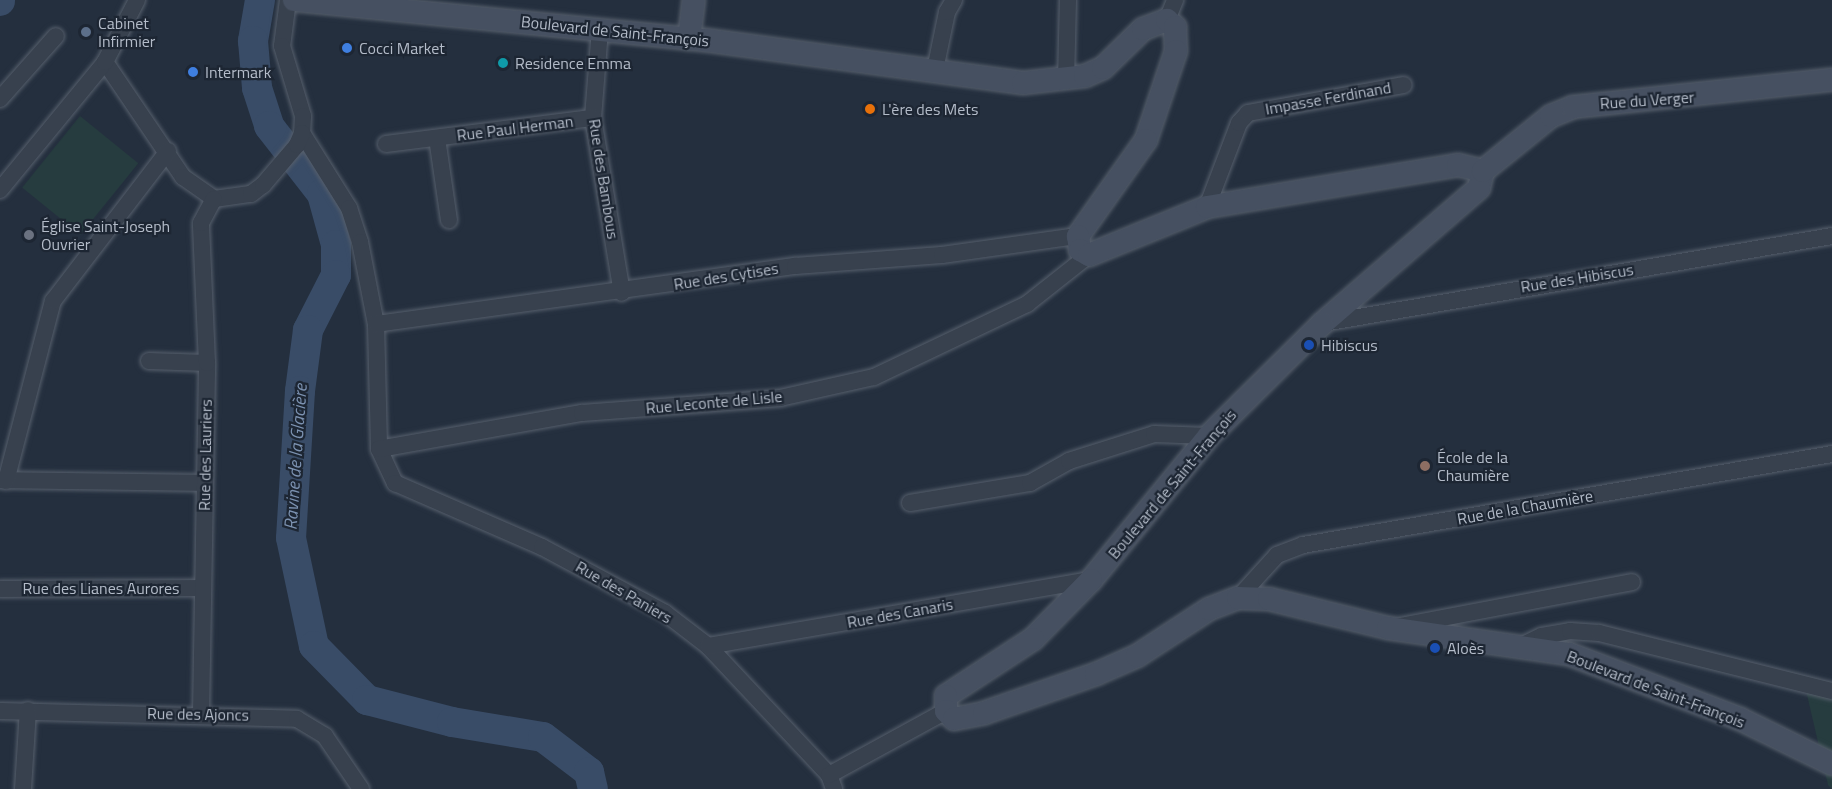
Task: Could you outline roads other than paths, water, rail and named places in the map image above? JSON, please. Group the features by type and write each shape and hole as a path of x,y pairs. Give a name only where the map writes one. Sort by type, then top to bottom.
{"main road":[{"name":"Boulevard de Saint-François","path":"294,0 689,39 1023,83 1065,81 1103,68 1143,29 1171,10 1175,27 1176,51 1146,140 1083,246"},
{"path":"689,39 694,0"},
{"name":"Rue du Verger","path":"1484,171 1551,116 1573,107 1832,80"},
{"path":"1083,246 1208,207 1458,165 1484,171"},
{"name":"Boulevard de Saint-François","path":"1484,171 1479,188 1322,324 1209,436 1092,580 1033,639 946,696 946,711 954,719 984,713 1096,674 1137,656 1209,609 1238,598 1269,598 1388,628 1569,654 1740,718 1832,764"}],"street":[{"path":"0,190 105,62 136,0"},
{"path":"105,62 168,151 183,177 214,199 251,194 275,172 300,139 303,116 282,46 288,0"},
{"path":"935,70 947,12 954,0"},
{"path":"1065,81 1068,0"},
{"name":"Rue des Bambous","path":"600,29 593,118 622,293"},
{"path":"0,99 56,36"},
{"name":"Impasse Ferdinand","path":"1208,207 1239,123 1248,113 1404,85"},
{"name":"Rue Paul Herman","path":"386,144 593,118"},
{"name":"Rue Paul Herman","path":"437,138 449,220"},
{"path":"300,139 349,208 360,242 376,324 379,449"},
{"path":"168,151 53,301 3,481 204,483"},
{"name":"Rue des Lauriers","path":"201,714 207,363 201,223 214,199"},
{"name":"Rue des Hibiscus","path":"1322,324 1832,236"},
{"name":"Rue des Cytises","path":"376,324 622,293 795,266 1083,246"},
{"name":"Rue Leconte de Lisle","path":"379,449 582,413 780,398 874,377 1028,304 1083,246"},
{"path":"149,360 207,363"},
{"path":"910,503 1030,483 1069,461 1154,434 1209,436"},
{"name":"Rue des Paniers","path":"379,449 395,483 551,551 665,613 708,646 831,782"},
{"name":"Rue de la Chaumière","path":"1238,598 1277,555 1303,545 1832,454"},
{"name":"Rue des Canaris","path":"708,646 1092,580"},
{"path":"1388,628 1632,582"},
{"name":"Rue des Lianes Aurores","path":"0,589 202,588"},
{"path":"1518,647 1551,634 1599,633 1832,691"},
{"path":"23,789 28,710"},
{"name":"Rue des Ajoncs","path":"0,711 280,716 310,724 325,736 361,789"},
{"path":"831,782 946,711"}],"waterway":[{"name":"Ravine de la Glacière","path":"260,0 253,41 257,88 269,126 322,194 336,245 336,275 308,330 300,391 291,538 314,646 367,700 452,722 543,737 589,772 593,789"}],"place":[{"name":"Cabinet Infirmier","path":"86,32"},
{"name":"Cocci Market","path":"347,48"},
{"name":"Residence Emma","path":"503,63"},
{"name":"Intermark","path":"193,72"},
{"name":"L'ère des Mets","path":"870,109"},
{"name":"Église Saint-Joseph Ouvrier","path":"29,235"},
{"name":"Hibiscus","path":"1309,345"},
{"name":"École de la Chaumière","path":"1425,466"},
{"name":"Aloès","path":"1435,648"}]}
